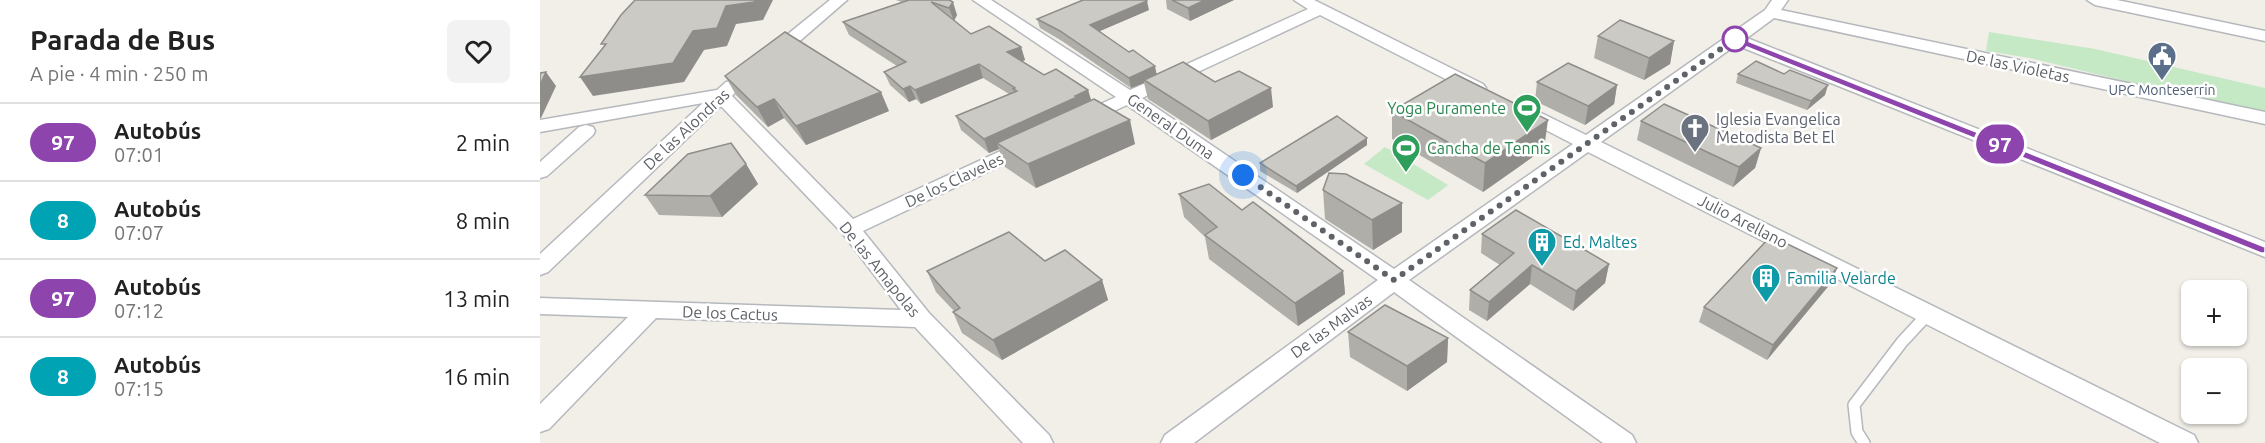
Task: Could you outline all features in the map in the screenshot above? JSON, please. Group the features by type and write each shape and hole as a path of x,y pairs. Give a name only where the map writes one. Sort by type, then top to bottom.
{"street":[{"path":"762,63 839,0"},
{"name":"General Duma","path":"981,0 1130,97 1394,280 1623,443"},
{"name":"Julio Arellano","path":"1302,0 2185,443"},
{"path":"2095,0 2265,36"},
{"name":"De las Malvas","path":"1174,443 1394,280 1586,142 1735,39 1776,7"},
{"name":"De las Violetas","path":"1776,7 2265,118"},
{"path":"1065,127 1318,10"},
{"path":"1735,39 2265,250"},
{"name":"De las Alondras","path":"540,267 721,95 746,76"},
{"path":"540,126 588,120 656,105 721,95"},
{"name":"De las Amapolas","path":"721,95 850,230 921,319 1040,443"},
{"path":"540,116 598,108 656,105"},
{"path":"540,172 586,131"},
{"name":"De los Claveles","path":"850,230 1044,138"},
{"name":"De los Cactus","path":"540,306 921,319"},
{"path":"540,421 650,310"}],"lane":[{"path":"1864,443 1857,432 1854,405 1902,342 1928,314"}],"green space":[{"path":"1989,32 2095,49 2265,88 2265,111 2166,91 2030,58 1986,51"},
{"name":"Cancha de Tennis","path":"1385,147 1448,185 1428,200 1364,164"}],"building":[{"path":"635,0 755,0 726,6 717,28 693,31 673,63 580,77 606,44 601,44 621,15"},
{"path":"909,0 949,0 953,2 949,8 931,2 971,34 989,26 1021,47 1007,52 1044,75 1056,69 1088,90 984,139 956,116 1017,91 1013,89 1015,88 979,64 915,90 910,86 903,89 884,72 906,62 843,22"},
{"path":"1083,0 1146,0 1090,25 1129,52 1133,50 1155,66 1129,78 1060,31 1037,19"},
{"path":"1172,0 1205,0 1188,8"},
{"path":"1620,20 1674,41 1649,58 1598,36"},
{"path":"785,32 881,92 796,126 774,99 757,107 725,76"},
{"path":"1756,61 1784,74 1790,70 1828,85 1811,101 1738,74"},
{"path":"1183,62 1215,82 1239,71 1271,88 1208,121 1144,80"},
{"path":"1568,63 1617,85 1588,106 1537,82"},
{"path":"546,72 540,85 540,73"},
{"path":"1455,74 1548,120 1485,163 1392,111"},
{"path":"1094,99 1130,120 1028,164 997,143"},
{"path":"1664,104 1761,148 1739,167 1641,121"},
{"path":"1337,116 1367,138 1296,186 1260,163"},
{"path":"731,143 746,164 710,196 645,195 688,154"},
{"path":"1329,173 1346,174 1402,203 1372,220 1323,190"},
{"path":"1209,184 1242,210 1253,202 1343,271 1295,303 1205,235 1217,227 1179,194"},
{"path":"1516,210 1609,264 1576,291 1532,265 1489,302 1470,290 1514,253 1482,234"},
{"path":"1009,232 1045,261 1065,250 1102,280 993,340 953,312 960,308 927,271"},
{"name":"Familia Velarde","path":"1771,236 1837,268 1773,345 1704,307"},
{"path":"1385,305 1448,338 1407,366 1348,332"}],"bus line":[{"name":"97","path":"1735,39 2265,250"}],"place":[{"name":"UPC Monteserrin","path":"2162,82"},
{"name":"Yoga Puramente","path":"1527,134"},
{"name":"Iglesia Evangelica Metodista Bet El","path":"1695,154"},
{"name":"Cancha de Tennis","path":"1406,174"},
{"name":"Ed. Maltes","path":"1542,268"},
{"name":"Familia Velarde","path":"1766,304"}],"route":[{"path":"1243,175 1394,280 1586,142 1735,39"}]}
